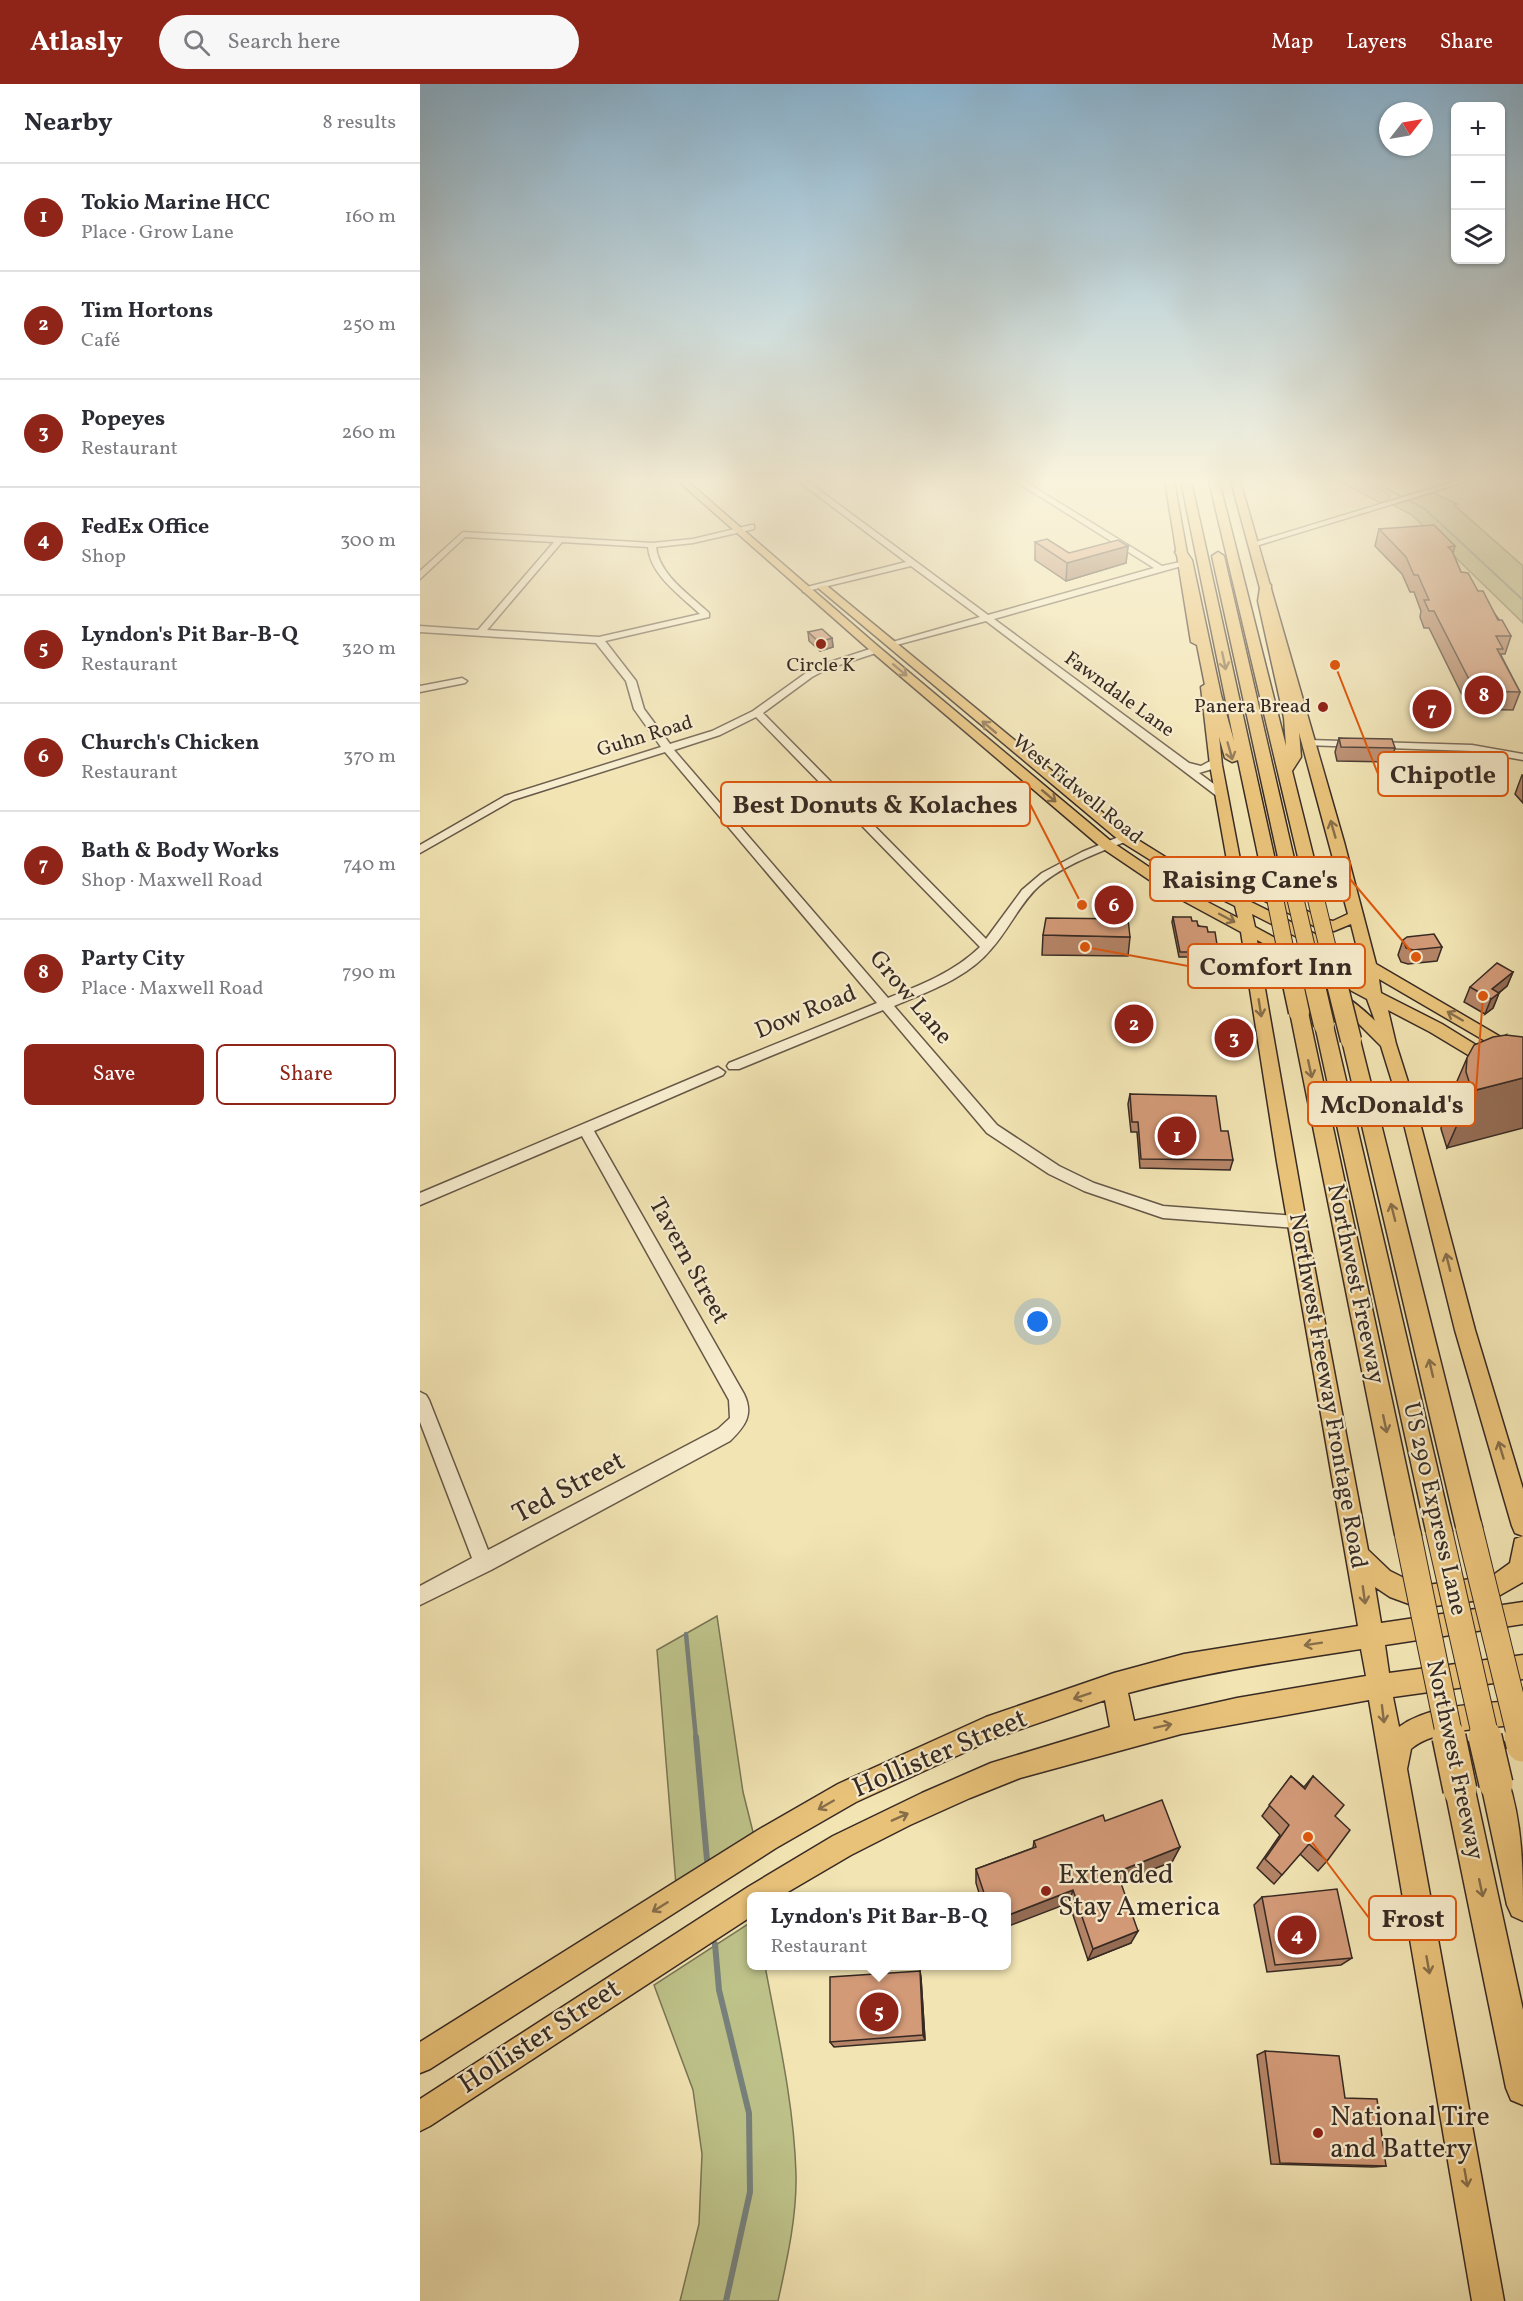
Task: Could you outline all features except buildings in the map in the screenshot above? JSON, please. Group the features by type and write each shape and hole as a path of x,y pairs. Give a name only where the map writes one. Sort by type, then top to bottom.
{"highway":[{"path":"1191,584 1214,695 1233,761 1251,782"},
{"name":"Northwest Freeway","path":"1208,584 1523,2088"},
{"name":"US 290 Express Lane","path":"1225,584 1523,1905"},
{"path":"1240,584 1523,1745"},
{"path":"1265,585 1264,601 1291,718 1294,757 1286,772"}],"main road":[{"name":"West Tidwell Road","path":"800,584 1107,845 1172,889 1436,1028 1523,1082"},
{"name":"Northwest Freeway Frontage Road","path":"1186,584 1211,702 1216,762 1248,930 1296,1222 1358,1556 1380,1685 1383,1717 1396,1775 1488,2301"},
{"path":"1265,585 1337,842 1369,967 1374,997 1380,1009 1388,1044 1407,1104 1465,1330 1523,1526"},
{"name":"West Tidwell Road","path":"821,586 1125,838 1242,905 1369,967 1523,1059"},
{"path":"944,707 960,702"},
{"path":"1021,772 1038,767"},
{"path":"1197,881 1225,879 1231,877 1235,871 1256,891 1319,923 1334,926 1355,917"},
{"path":"1256,981 1276,973 1294,974 1353,1008 1388,1044"},
{"path":"1388,1044 1397,1026 1402,1024 1413,1022 1436,1028"},
{"path":"1508,1071 1523,1059"},
{"path":"1358,1556 1382,1579 1398,1589 1420,1597 1495,1587 1511,1578 1521,1568 1523,1546"},
{"name":"Hollister Street","path":"420,2059 767,1839 847,1793 995,1726 1114,1685 1235,1656 1523,1613"},
{"name":"Hollister Street","path":"765,1892 861,1834 992,1775 1124,1734 1380,1685 1523,1667"},
{"path":"1114,1685 1124,1734"},
{"path":"1396,1775 1401,1742 1410,1732 1441,1723 1523,1712"},
{"name":"Hollister Street","path":"420,2116 747,1903"}],"street":[{"path":"479,634 522,584"},
{"path":"420,629 599,640 706,615 675,584"},
{"path":"806,590 827,584"},
{"name":"Fawndale Lane","path":"940,584 1185,765 1204,770 1216,762"},
{"path":"892,645 1107,584"},
{"name":"Grow Lane","path":"599,640 627,675 639,709 667,748 992,1129 1054,1170 1089,1187 1163,1212 1296,1222"},
{"name":"Guhn Road","path":"420,850 509,798 716,733 757,713 809,675 824,667 876,650"},
{"path":"420,689 462,681"},
{"path":"757,713 987,947"},
{"path":"1309,743 1472,748 1523,757"},
{"name":"Fawndale Lane","path":"1185,765 1188,771 1222,795"},
{"name":"Dow Road","path":"734,1066 942,980 969,964 987,947 1027,892 1050,873 1125,838"},
{"path":"420,1199 718,1072"},
{"name":"Tavern Street","path":"585,1128 738,1399 739,1421"},
{"path":"420,1400 484,1564"},
{"name":"Ted Street","path":"420,1596 724,1435 739,1421"}],"green space":[{"path":"1483,584 1523,584 1523,623"},
{"path":"717,1616 743,1792 754,1836 676,1885 657,1650"},
{"path":"747,1925 747,1970 766,1970 785,2070 795,2148 796,2190 793,2222 778,2301 680,2301 699,2224 702,2154 693,2090 654,1985"}],"waterway":[{"path":"1506,584 1523,600"},
{"path":"686,1634 696,1739"},
{"path":"696,1737 707,1860"},
{"path":"715,1944 719,1990 749,2113 750,2192 726,2301"}],"place":[{"name":"Circle K","path":"821,644"},
{"name":"Chipotle","path":"1335,665"},
{"name":"Party City","path":"1484,695"},
{"name":"Panera Bread","path":"1323,707"},
{"name":"Bath & Body Works","path":"1432,709"},
{"name":"Best Donuts & Kolaches","path":"1082,905"},
{"name":"Church's Chicken","path":"1114,905"},
{"name":"Comfort Inn","path":"1085,947"},
{"name":"Raising Cane's","path":"1416,957"},
{"name":"McDonald's","path":"1483,996"},
{"name":"Tim Hortons","path":"1134,1024"},
{"name":"Popeyes","path":"1234,1038"},
{"name":"Tokio Marine HCC","path":"1177,1136"},
{"name":"Frost","path":"1308,1837"},
{"name":"Extended Stay America","path":"1046,1891"},
{"name":"FedEx Office","path":"1297,1935"},
{"name":"Lyndon's Pit Bar-B-Q","path":"879,2012"},
{"name":"National Tire and Battery","path":"1318,2133"}]}
